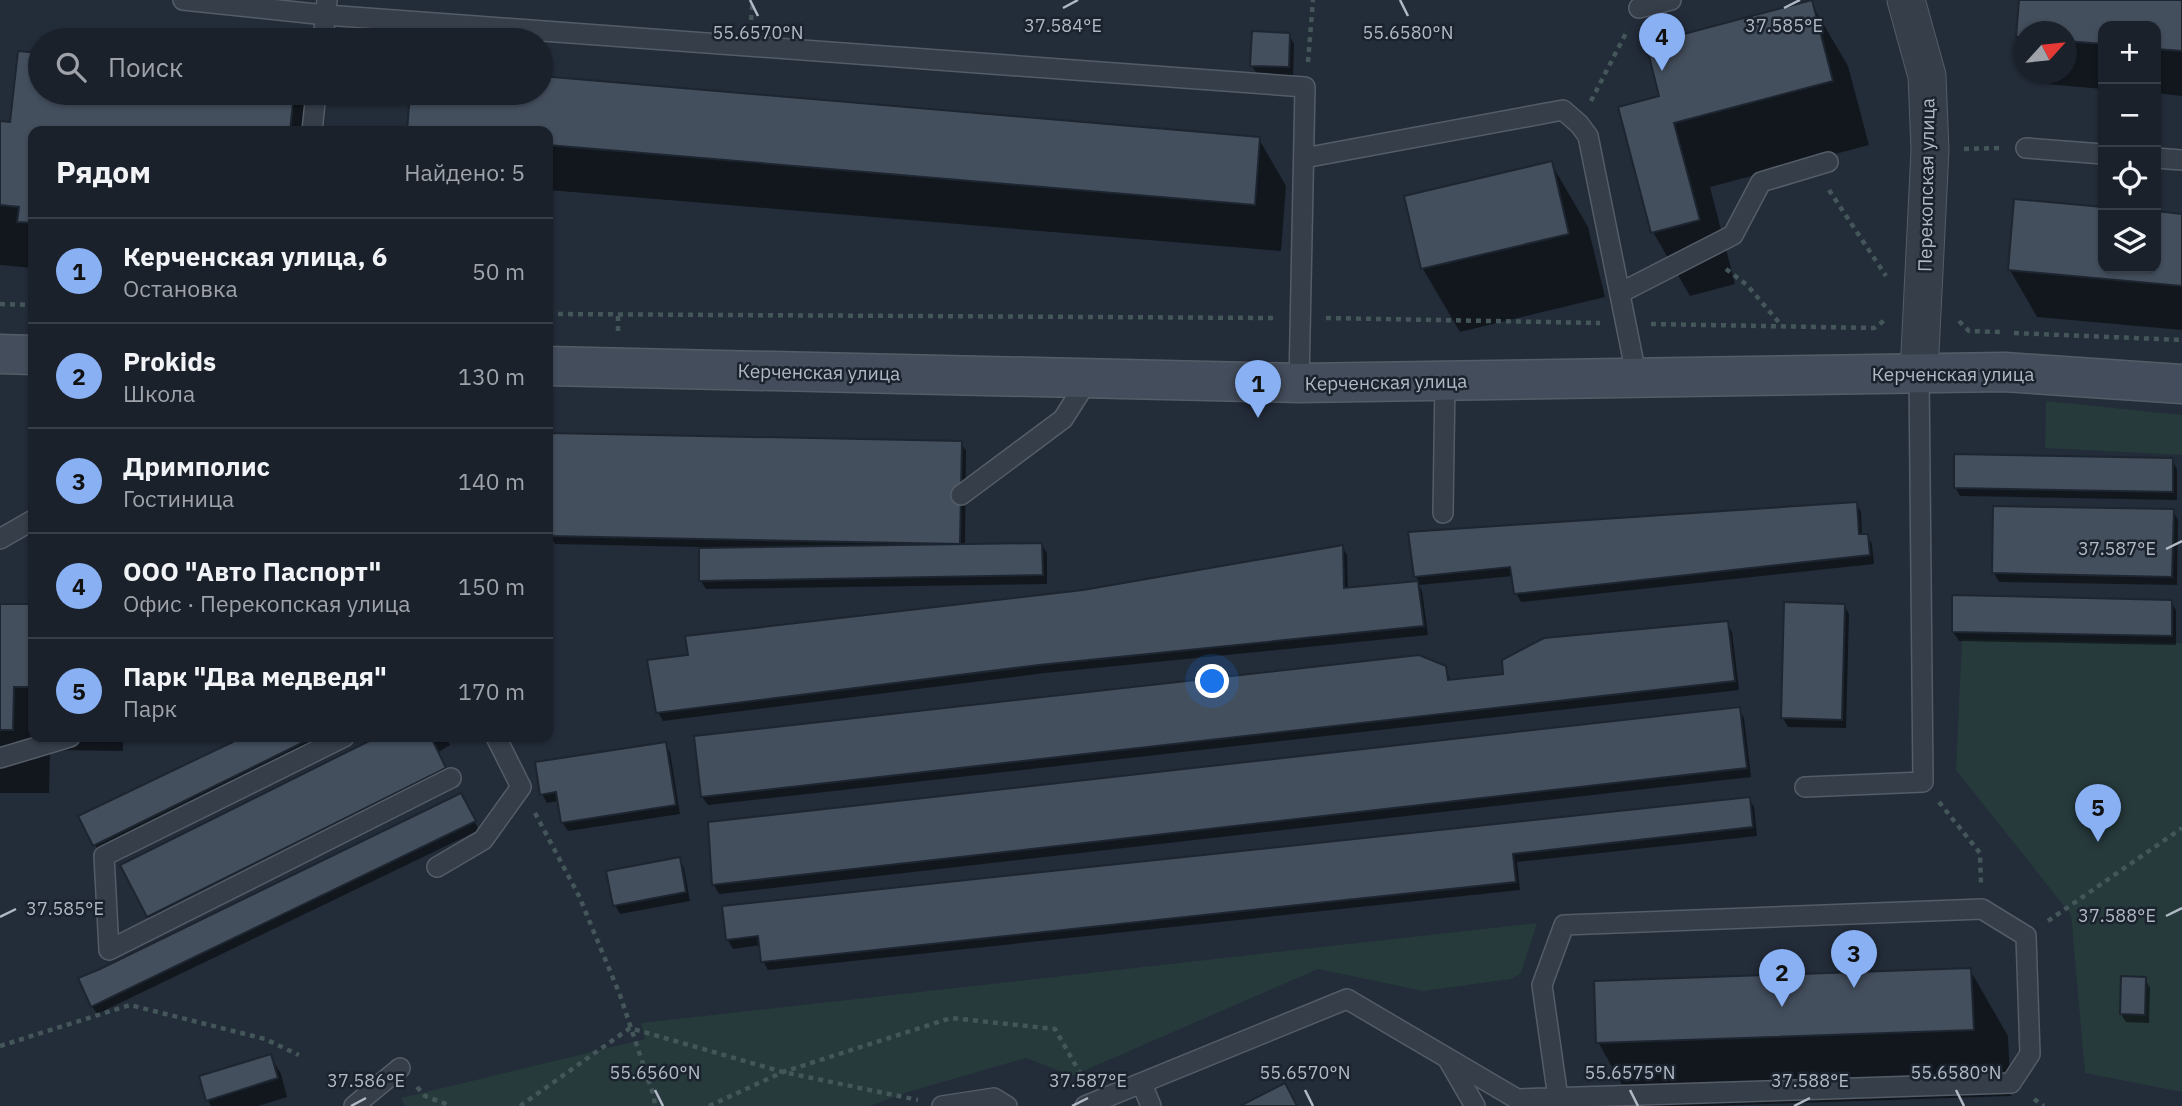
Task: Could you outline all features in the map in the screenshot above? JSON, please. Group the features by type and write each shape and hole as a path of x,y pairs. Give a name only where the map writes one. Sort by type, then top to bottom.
{"street":[{"name":"Перекопская улица","path":"1906,0 1927,76 1930,150 1919,373"},
{"path":"0,354 28,355"},
{"name":"Керченская улица","path":"553,366 1299,383 2004,372 2182,384"}],"lane":[{"path":"183,0 326,8 1305,87 1299,383"},
{"path":"1639,8 1671,0"},
{"path":"324,28 326,8"},
{"path":"313,126 315,105"},
{"path":"1304,158 1563,110 1588,136 1637,379"},
{"path":"2026,148 2098,154"},
{"path":"2161,158 2182,160"},
{"path":"1620,293 1734,234 1760,182 1828,162"},
{"path":"1805,787 1923,782 1919,373"},
{"path":"961,495 1063,419 1089,378"},
{"path":"1443,513 1445,381"},
{"path":"0,539 28,523"},
{"path":"0,758 53,742"},
{"path":"334,742 104,856 109,950 451,778"},
{"path":"437,867 483,840 521,788 498,742"},
{"path":"1090,1104 1347,999 1517,1099 1664,1100 2011,1083 2030,1054 2026,936 1982,909 1564,925 1542,985 1558,1098"},
{"path":"1448,1059 1475,1106"},
{"path":"354,1106 400,1068"},
{"path":"1142,1084 1152,1106"},
{"path":"942,1106 994,1098 1007,1106"}],"path":[{"path":"1310,46 1313,0"},
{"path":"1579,124 1639,8"},
{"path":"1835,198 1892,285"},
{"path":"1723,266 1747,285 1782,326"},
{"path":"0,304 28,305"},
{"path":"553,314 1301,318 1874,328 1890,318 1956,318 1969,331 2182,340"},
{"path":"1923,782 1980,853"},
{"path":"521,788 579,896 620,995 655,1106"},
{"path":"2026,936 2182,828"},
{"path":"0,1046 130,1005 265,1039 299,1055"},
{"path":"709,1106 783,1072 951,1018 1055,1029 1090,1104"},
{"path":"630,1028 783,1072 942,1106"},
{"path":"520,1106 630,1028"},
{"path":"400,1068 425,1096 451,1106"}],"shaded area":[{"path":"2046,401 2182,415 2182,455 2045,448"},
{"path":"1962,639 2182,643 2182,1092 2085,1073 2071,915 1956,770"},
{"path":"1537,923 1521,973 1511,979 1423,991 1318,969 1072,1076 1026,1058 908,1092 870,1106 405,1106 401,1098 645,1039 641,1023"}],"building":[{"path":"1812,0 1833,81 1674,123 1700,220 1651,233 1618,107 1659,96 1646,44"},
{"path":"2019,0 2182,0 2182,51 2161,49 2161,21 2098,21 2098,44 2077,42 2077,21 2017,21"},
{"path":"1252,31 1290,33 1289,67 1250,66"},
{"path":"18,51 28,52 28,105 293,105 291,126 28,126 28,223 17,222 19,207 0,205 0,121 10,122"},
{"path":"553,77 1260,137 1255,205 553,145 553,126 407,126 409,105 553,105"},
{"path":"1552,161 1569,234 1421,269 1404,196"},
{"path":"2014,199 2098,207 2098,273 2161,273 2161,212 2182,214 2182,286 2008,270"},
{"path":"553,433 962,441 960,544 553,536"},
{"path":"1954,454 2173,458 2173,492 1954,488"},
{"path":"1857,502 1859,534 1868,534 1870,555 1514,594 1510,567 1414,577 1408,532"},
{"path":"1993,506 2174,509 2172,577 1992,573"},
{"path":"1042,543 1043,575 699,581 699,548"},
{"path":"1343,545 1344,588 1418,581 1424,626 1039,665 656,713 647,660 688,655 685,636 1083,590"},
{"path":"1952,595 2172,600 2172,636 1952,632"},
{"path":"1784,602 1845,604 1842,720 1781,718"},
{"path":"0,604 28,604 28,687 14,687 13,730 0,730"},
{"path":"1728,621 1735,681 701,797 694,736 1419,655 1446,666 1448,680 1503,674 1502,660 1544,638"},
{"path":"1740,707 1747,768 712,885 708,822"},
{"path":"233,742 304,742 93,846 78,816"},
{"path":"367,742 433,742 446,768 147,917 120,865"},
{"path":"666,742 676,805 561,823 556,792 540,795 535,762"},
{"path":"461,793 476,821 91,1007 78,978"},
{"path":"1750,797 1753,827 1513,854 1516,882 761,962 758,936 726,940 722,906"},
{"path":"680,857 686,892 613,906 606,871"},
{"path":"1971,968 1974,1030 1596,1043 1594,981"},
{"path":"2121,976 2146,977 2145,1015 2120,1014"},
{"path":"271,1054 278,1078 206,1101 199,1076"},
{"path":"1285,1083 1297,1106 1240,1106"}],"place":[{"name":"ООО \"Авто Паспорт\"","path":"1662,71"},
{"name":"Керченская улица, 6","path":"1258,418"},
{"name":"Парк \"Два медведя\"","path":"2098,842"},
{"name":"Дримполис","path":"1854,988"},
{"name":"Prokids","path":"1782,1007"}]}
